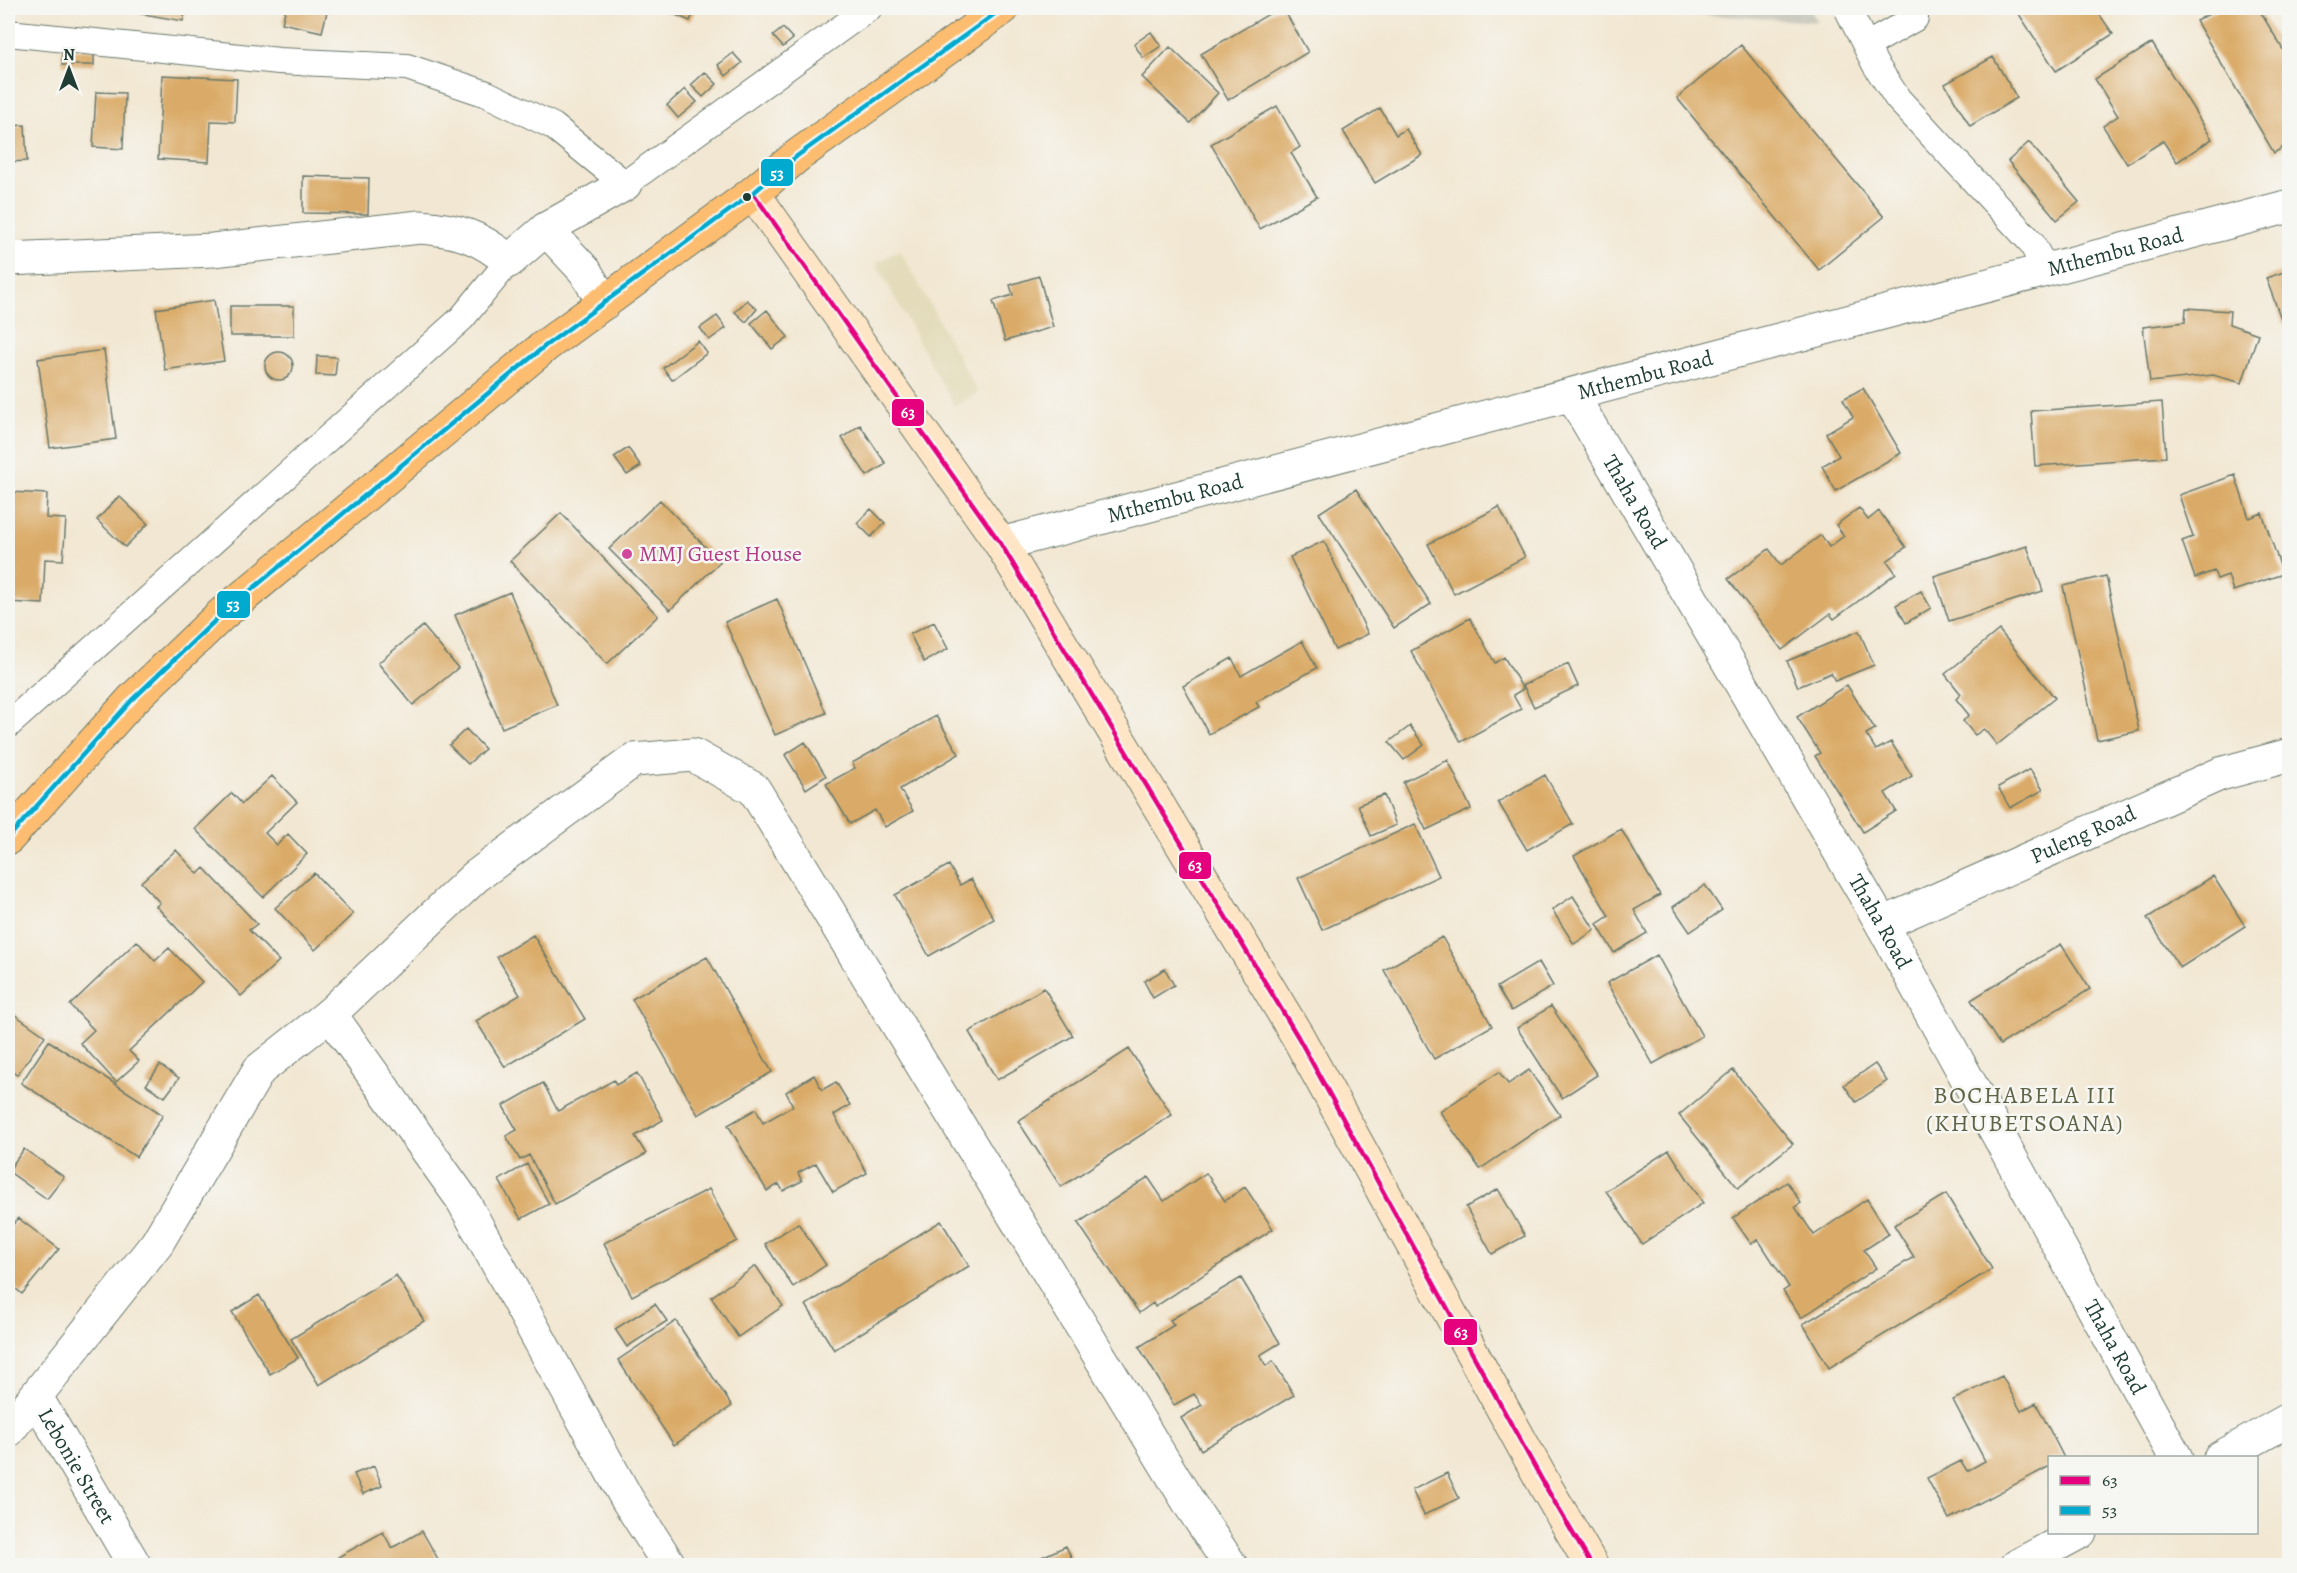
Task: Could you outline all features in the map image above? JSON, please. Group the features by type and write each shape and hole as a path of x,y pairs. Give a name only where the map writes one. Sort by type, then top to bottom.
{"main road":[{"path":"8,838 132,700 221,615 544,346 753,193 797,156 1003,8"}],"street":[{"path":"8,260 213,250 420,226 448,229 471,237 490,245 509,261 546,229 625,184"},
{"path":"753,193 1001,544 1298,1037 1547,1489 1592,1566"},
{"name":"Mthembu Road","path":"1001,544 2289,206"},
{"path":"546,229 585,272 604,303"},
{"name":"Thaha Road","path":"1572,395 1882,924 2175,1456"},
{"path":"8,1431 157,1243 259,1070 330,1014 475,877 634,760 693,755 754,789 1178,1485 1231,1566"},
{"name":"Puleng Road","path":"1882,924 2220,774 2289,755"},
{"path":"330,1014 462,1199 627,1499 670,1566"},
{"name":"Lebonie Street","path":"36,1397 135,1566"},
{"path":"2224,1456 2289,1419"},
{"path":"2036,1561 2078,1534"}],"lane":[{"path":"8,33 279,61 407,67 487,94 554,126 625,184 868,8"},
{"path":"1847,8 1866,46 1898,99 2031,242 2046,270"},
{"path":"1866,46 1915,18"},
{"path":"8,725 462,318 509,261"}],"shaded area":[{"path":"1597,8 1810,8 1817,22"},
{"path":"900,250 978,393 954,406 876,263"}],"building":[{"path":"110,8 186,8 183,21"},
{"path":"286,8 328,8 322,32 282,23"},
{"path":"659,8 696,8 690,21"},
{"path":"1279,8 1283,8 1308,52 1228,100 1201,54"},
{"path":"2015,8 2095,8 2113,34 2056,71"},
{"path":"2220,8 2258,8 2290,61 2290,143 2274,153 2196,21"},
{"path":"783,28 793,39 783,47 773,36"},
{"path":"1151,32 1161,46 1143,58 1134,44"},
{"path":"2152,43 2212,139 2177,162 2163,141 2127,164 2103,126 2118,116 2095,79"},
{"path":"1741,45 1884,217 1819,270 1677,98"},
{"path":"1170,47 1218,93 1190,123 1142,77"},
{"path":"62,49 94,50 94,65 62,65"},
{"path":"733,53 742,63 726,76 718,65"},
{"path":"1993,57 2017,98 1970,126 1945,84"},
{"path":"705,72 717,84 703,97 691,85"},
{"path":"162,75 237,79 235,122 211,121 209,162 158,159"},
{"path":"685,89 697,102 678,118 667,105"},
{"path":"96,92 125,93 123,149 93,147"},
{"path":"1277,106 1300,147 1291,153 1317,197 1260,229 1211,144"},
{"path":"1380,108 1396,135 1406,129 1422,155 1375,183 1343,131"},
{"path":"25,125 27,161 8,162 8,126"},
{"path":"2029,142 2079,202 2057,220 2008,161"},
{"path":"303,176 369,178 368,214 303,213"},
{"path":"2290,270 2290,322 2283,324 2266,278"},
{"path":"1039,276 1053,327 1005,341 993,301 1013,295 1010,285"},
{"path":"214,300 224,361 165,370 156,309"},
{"path":"747,300 757,309 746,322 735,312"},
{"path":"230,306 294,306 294,336 230,336"},
{"path":"2186,308 2230,311 2229,324 2258,334 2242,383 2213,375 2150,382 2143,327 2185,322"},
{"path":"767,310 788,337 772,349 751,323"},
{"path":"717,316 726,328 709,340 700,328"},
{"path":"698,341 707,353 672,380 663,368"},
{"path":"104,350 116,439 50,448 38,359"},
{"path":"279,352 289,356 293,366 289,376 279,380 269,376 265,366 269,356"},
{"path":"317,356 337,357 335,376 316,375"},
{"path":"1863,388 1901,453 1836,491 1822,466 1839,456 1826,433 1853,417 1843,399"},
{"path":"2162,402 2166,457 2035,466 2031,411"},
{"path":"860,425 886,464 867,476 842,438"},
{"path":"628,448 641,466 627,475 614,457"},
{"path":"2235,475 2249,518 2262,513 2283,574 2233,591 2228,575 2217,579 2214,571 2195,578 2182,541 2193,537 2179,495"},
{"path":"1356,489 1431,604 1394,628 1319,513"},
{"path":"9,492 47,494 46,518 66,519 63,560 45,559 43,604 8,602"},
{"path":"119,496 148,524 125,547 97,520"},
{"path":"660,500 720,562 670,610 609,549"},
{"path":"1499,507 1525,557 1454,594 1428,544"},
{"path":"1859,508 1868,520 1879,511 1906,547 1887,561 1896,573 1834,619 1830,614 1782,650 1728,579 1769,549 1781,565 1821,535 1829,547 1844,536 1836,525"},
{"path":"871,509 885,523 871,537 857,523"},
{"path":"561,513 658,616 607,664 510,561"},
{"path":"1324,541 1368,634 1335,650 1290,557"},
{"path":"2027,546 2043,591 1949,621 1934,576"},
{"path":"2106,576 2139,731 2097,740 2063,586"},
{"path":"1921,591 1931,608 1906,623 1896,605"},
{"path":"510,592 557,705 502,728 455,615"},
{"path":"777,599 826,713 775,735 725,622"},
{"path":"1470,618 1495,663 1504,657 1523,689 1513,695 1521,709 1461,742 1411,651"},
{"path":"934,622 948,649 924,662 910,634"},
{"path":"423,626 458,668 413,705 378,663"},
{"path":"1999,630 2055,698 1997,745 1984,729 1975,735 1963,721 1969,715 1956,699 1961,694 1945,674"},
{"path":"1859,631 1874,665 1835,681 1831,673 1798,687 1787,661"},
{"path":"1302,641 1317,668 1256,702 1259,707 1209,734 1183,686 1232,658 1241,676"},
{"path":"1568,664 1578,686 1534,707 1523,685"},
{"path":"1847,685 1875,729 1866,734 1876,750 1891,742 1912,776 1885,793 1896,811 1863,832 1815,756 1820,753 1797,717"},
{"path":"936,716 959,754 900,789 913,811 885,827 875,810 850,824 826,784 855,768 852,763"},
{"path":"1410,726 1424,745 1404,760 1389,742"},
{"path":"466,729 485,749 468,764 449,745"},
{"path":"805,742 826,776 806,789 785,755"},
{"path":"1448,760 1471,809 1426,830 1403,782"},
{"path":"2030,769 2043,790 2010,808 1998,787"},
{"path":"1545,775 1573,824 1527,850 1498,802"},
{"path":"272,776 297,802 265,833 277,845 288,834 307,854 263,897 195,829 232,793 242,804"},
{"path":"1384,795 1396,825 1371,836 1358,805"},
{"path":"1415,824 1439,876 1322,930 1298,878"},
{"path":"1621,829 1660,895 1634,910 1647,933 1614,953 1597,924 1609,916 1574,856"},
{"path":"176,850 198,874 204,868 257,924 249,930 279,961 241,996 156,906 160,903 141,882"},
{"path":"949,865 960,885 971,879 994,919 929,956 895,895"},
{"path":"314,873 353,914 315,950 275,908"},
{"path":"2213,876 2245,926 2180,968 2147,918"},
{"path":"1705,885 1722,910 1690,932 1673,907"},
{"path":"1573,896 1595,930 1574,944 1552,910"},
{"path":"533,935 585,1019 505,1067 476,1021 520,995 497,957"},
{"path":"1442,937 1492,1026 1434,1059 1384,970"},
{"path":"137,941 155,961 169,948 202,982 129,1051 139,1061 116,1082 80,1043 94,1030 70,1005"},
{"path":"2061,944 2090,989 2000,1045 1971,1000"},
{"path":"1657,955 1702,1036 1653,1064 1607,983"},
{"path":"707,957 772,1072 698,1115 632,999"},
{"path":"1539,962 1553,986 1511,1011 1497,987"},
{"path":"1165,969 1174,985 1153,998 1144,981"},
{"path":"1044,988 1073,1036 997,1080 969,1032"},
{"path":"1551,1006 1597,1075 1562,1098 1517,1028"},
{"path":"8,1010 45,1036 17,1075 8,1069"},
{"path":"49,1041 163,1115 136,1157 21,1083"},
{"path":"1129,1049 1172,1115 1061,1187 1018,1121"},
{"path":"1875,1064 1887,1081 1856,1102 1844,1085"},
{"path":"160,1065 179,1078 165,1097 146,1085"},
{"path":"1529,1070 1560,1115 1480,1169 1440,1112 1499,1072 1508,1084"},
{"path":"1733,1070 1793,1144 1738,1188 1679,1115"},
{"path":"637,1073 663,1120 635,1136 646,1154 555,1204 529,1155 520,1160 506,1136 517,1130 503,1106 543,1083 558,1111 614,1080 616,1085"},
{"path":"814,1075 822,1090 836,1082 850,1105 834,1115 867,1173 833,1192 816,1163 798,1173 802,1181 783,1191 779,1184 767,1191 728,1125 756,1109 763,1123 793,1106 786,1092"},
{"path":"24,1149 64,1177 47,1199 8,1171"},
{"path":"1669,1150 1703,1203 1642,1244 1606,1191"},
{"path":"527,1164 549,1204 521,1219 499,1180"},
{"path":"1206,1173 1225,1201 1245,1187 1273,1229 1155,1307 1153,1303 1139,1313 1078,1223 1148,1177 1164,1201"},
{"path":"1787,1182 1801,1203 1795,1207 1814,1235 1867,1199 1889,1234 1864,1250 1876,1268 1801,1318 1783,1291 1789,1287 1758,1239 1751,1244 1733,1218"},
{"path":"709,1189 737,1241 632,1296 604,1243"},
{"path":"1498,1189 1525,1236 1492,1254 1466,1207"},
{"path":"1946,1194 1992,1269 1829,1368 1803,1324 1914,1257 1894,1225"},
{"path":"18,1218 59,1249 22,1294 8,1282 8,1231"},
{"path":"941,1221 969,1266 834,1350 806,1305"},
{"path":"798,1223 826,1265 793,1287 765,1244"},
{"path":"756,1266 783,1306 738,1337 711,1297"},
{"path":"396,1275 424,1321 319,1385 291,1339"},
{"path":"1241,1278 1280,1343 1260,1355 1266,1366 1273,1361 1294,1395 1201,1450 1181,1418 1202,1405 1194,1394 1174,1405 1139,1347 1174,1325 1170,1320"},
{"path":"259,1295 298,1358 270,1374 232,1312"},
{"path":"655,1304 667,1321 627,1347 615,1329"},
{"path":"676,1321 732,1406 674,1445 618,1360"},
{"path":"2002,1376 2021,1411 2036,1403 2063,1456 2048,1456 2048,1467 1949,1519 1927,1478 1961,1461 1967,1471 1985,1461 1953,1400"},
{"path":"374,1466 382,1486 363,1494 354,1474"},
{"path":"1447,1473 1459,1498 1424,1515 1412,1490"},
{"path":"422,1531 442,1566 343,1566 338,1557 383,1532 392,1548"},
{"path":"1066,1546 1075,1566 1022,1566"}],"transit line":[{"name":"53","path":"8,838 132,700 221,615 545,346 753,193 797,156 1003,8"},
{"name":"63","path":"753,193 1001,544 1298,1037 1547,1489 1592,1566"}],"place":[{"name":"MMJ Guest House","path":"627,554"}],"district":[{"name":"BOCHABELA III (KHUBETSOANA)","path":"2025,1109"}]}
